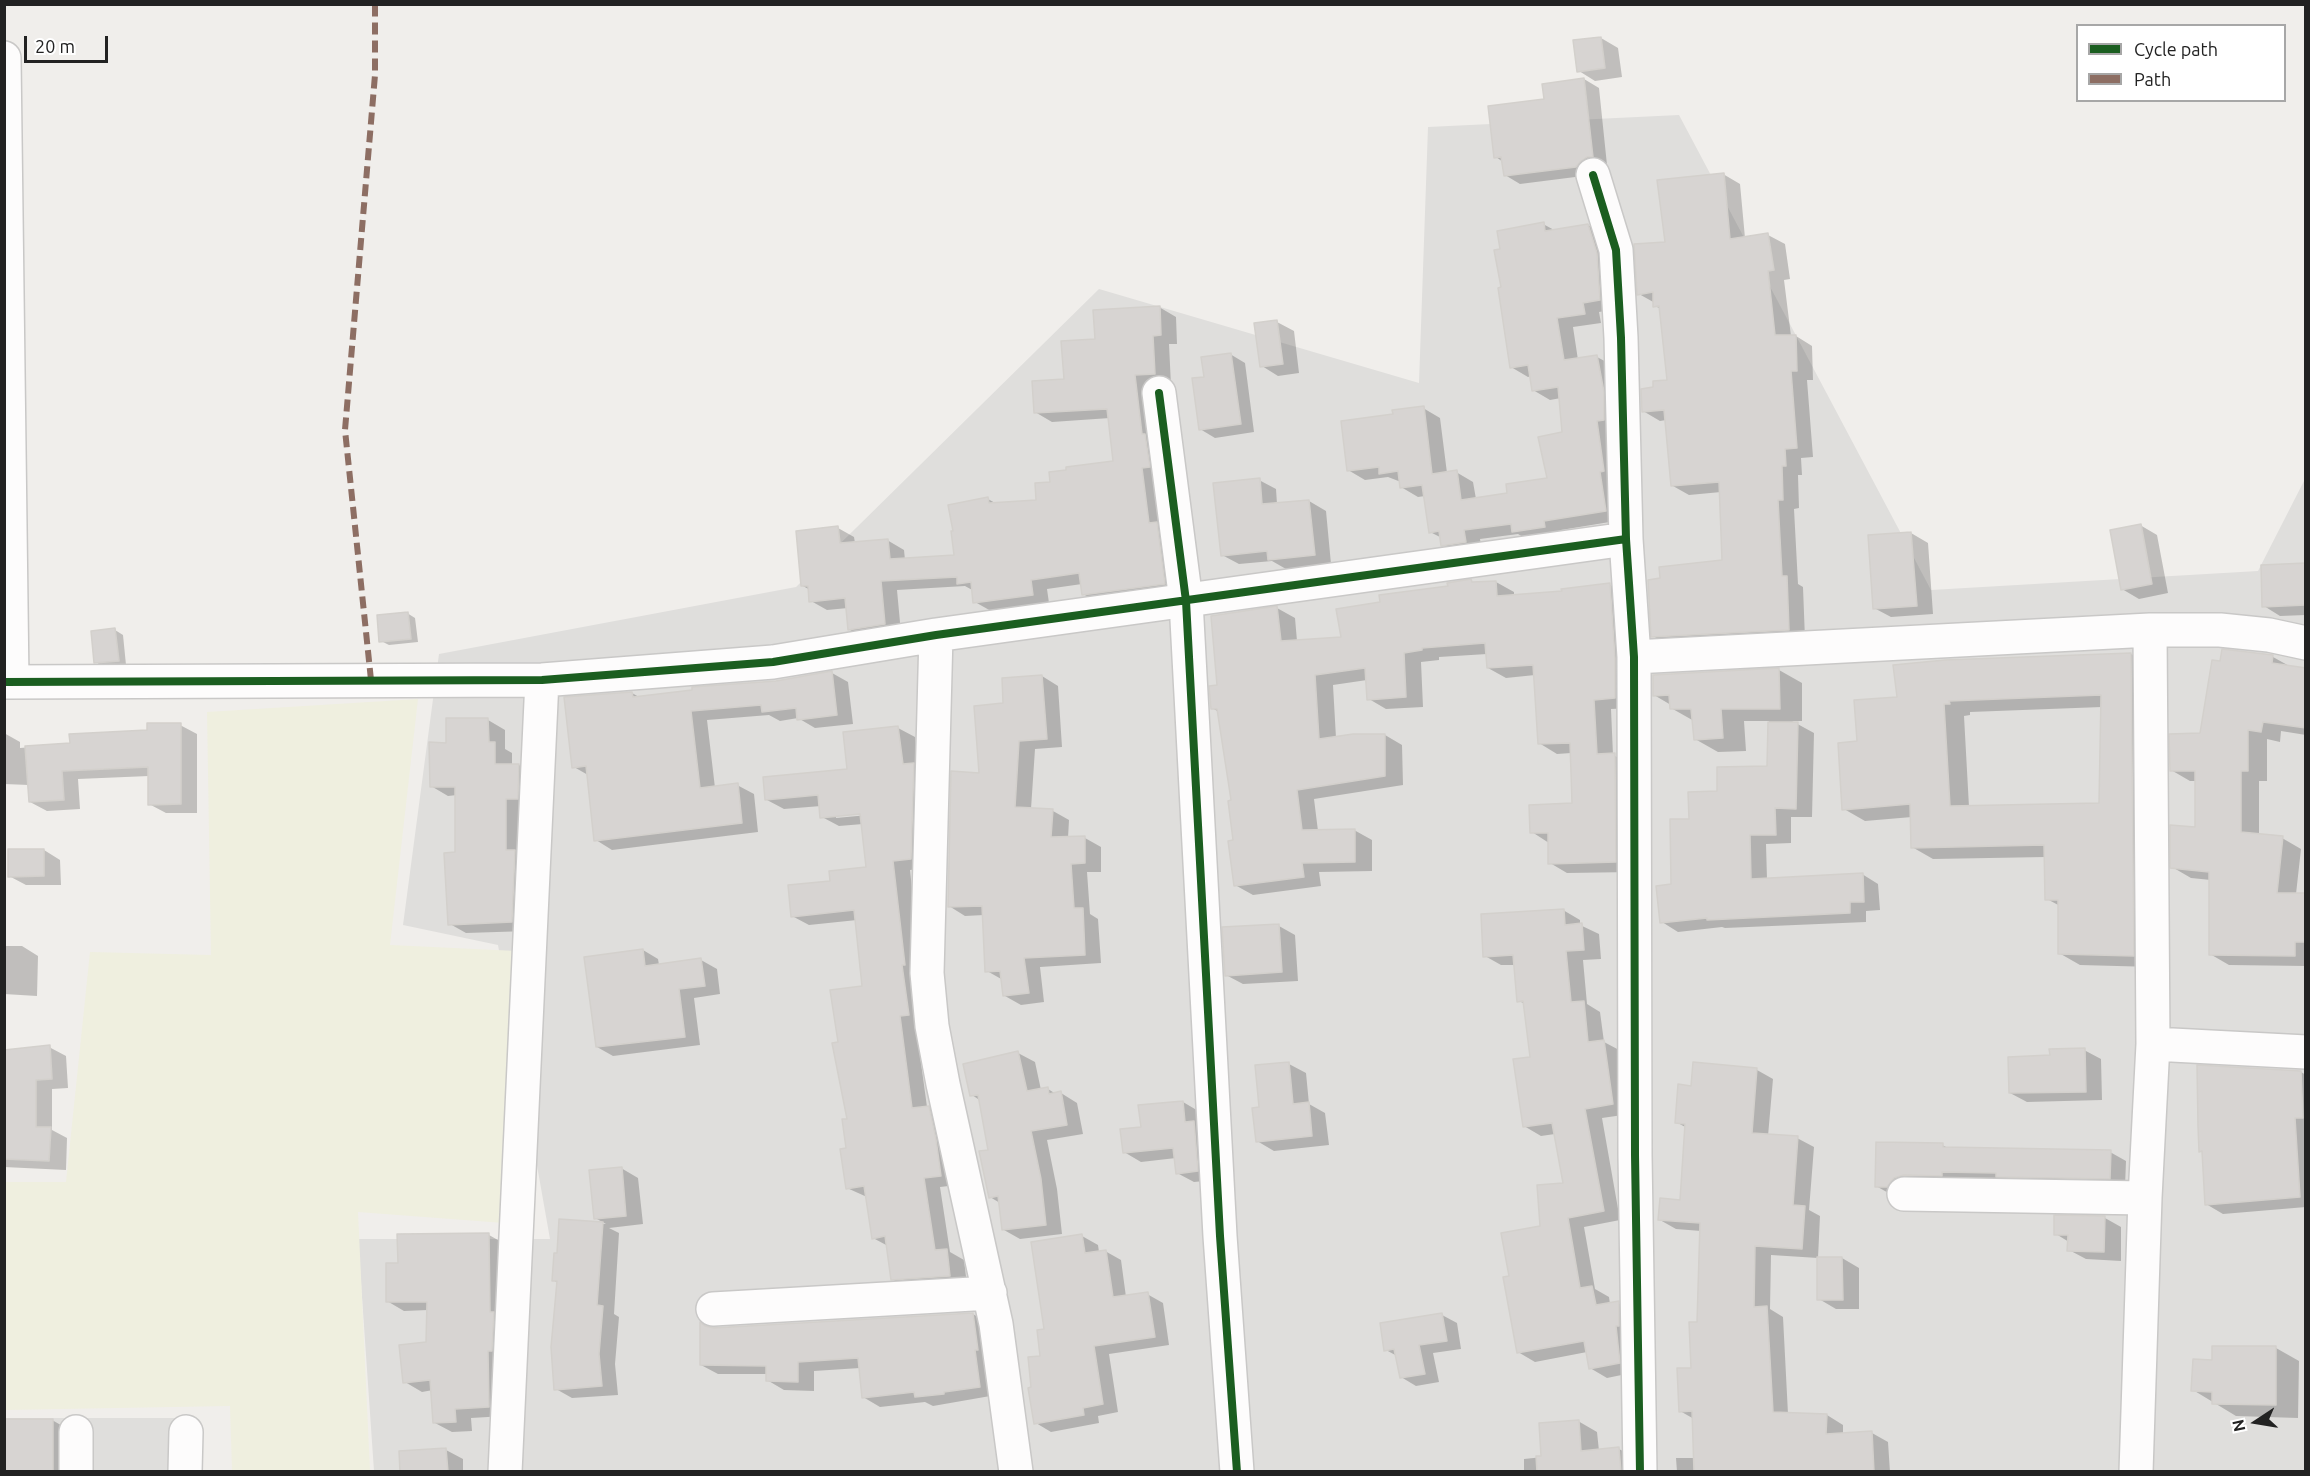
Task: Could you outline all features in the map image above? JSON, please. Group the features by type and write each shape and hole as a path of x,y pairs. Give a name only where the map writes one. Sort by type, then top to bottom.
{"street":[{"path":"4,58 8,682 542,680 773,662 936,635 1626,539"},
{"path":"1593,175 1616,250 1622,338 1626,539 1634,657 1635,1155 1640,1472"},
{"path":"1159,393 1185,601 1220,1236 1237,1472"},
{"path":"1634,657 2150,630 2220,630 2269,634 2306,643"},
{"path":"2136,1472 2145,1198 2153,1044 2150,630"},
{"path":"936,635 927,973 932,1026 996,1324 1016,1472"},
{"path":"505,1472 542,680"},
{"path":"2153,1044 2306,1052"},
{"path":"1904,1194 2145,1198"},
{"path":"713,1309 990,1293"},
{"path":"76,1432 76,1472"},
{"path":"185,1472 186,1432"}],"shaded area":[{"path":"1679,115 1931,590 2258,571 2305,479 2305,1471 374,1471 358,1239 550,1239 498,945 403,925 439,654 796,587 1099,289 1419,383 1428,127"},
{"path":"5,1418 188,1418 187,1471 5,1472"}],"green space":[{"path":"418,699 390,945 517,951 504,1223 358,1212 370,1471 232,1471 230,1406 5,1410 4,1182 66,1182 90,952 211,955 207,712"}],"building":[{"path":"1601,37 1605,68 1577,72 1573,40"},
{"path":"1584,78 1593,157 1587,157 1576,167 1504,176 1501,157 1494,158 1488,106 1544,99 1542,84"},
{"path":"1724,173 1730,239 1768,233 1774,270 1768,271 1775,335 1796,335 1797,371 1791,371 1797,448 1785,449 1786,466 1782,466 1783,500 1778,500 1782,576 1787,576 1789,630 1651,637 1648,580 1660,578 1659,567 1722,560 1719,482 1671,486 1664,410 1642,412 1641,389 1653,387 1653,381 1667,380 1659,306 1653,307 1653,292 1637,295 1634,244 1665,242 1657,180"},
{"path":"1544,222 1545,231 1588,224 1597,253 1600,300 1583,303 1585,314 1557,318 1564,360 1597,355 1604,392 1604,420 1597,421 1604,471 1600,472 1606,511 1544,521 1545,527 1512,532 1511,524 1464,530 1466,542 1441,546 1439,531 1429,533 1422,485 1400,488 1398,471 1379,474 1379,467 1347,471 1341,421 1393,414 1392,410 1424,406 1432,474 1457,470 1461,500 1507,493 1506,484 1547,478 1538,437 1562,432 1558,387 1532,391 1528,365 1510,368 1498,288 1501,287 1494,250 1500,249 1497,231"},
{"path":"1160,306 1161,335 1153,336 1155,374 1135,375 1142,434 1145,434 1150,467 1142,468 1149,523 1157,522 1165,584 1082,595 1079,573 1031,580 1033,595 973,603 971,582 957,584 957,577 881,581 885,624 848,630 845,598 809,602 808,586 801,586 796,531 838,526 840,543 888,539 890,559 954,555 951,531 953,531 948,505 988,497 989,503 1036,500 1035,483 1050,482 1049,472 1066,470 1066,467 1113,461 1107,409 1034,413 1032,381 1064,379 1061,341 1095,339 1093,310"},
{"path":"1277,320 1283,364 1260,367 1254,323"},
{"path":"1231,353 1241,424 1199,430 1192,378 1204,377 1201,357"},
{"path":"1260,478 1262,504 1309,500 1315,555 1268,560 1267,551 1221,556 1213,483"},
{"path":"2141,524 2152,584 2121,590 2110,530"},
{"path":"1911,532 1917,606 1873,609 1868,535"},
{"path":"2306,563 2306,605 2262,607 2261,565"},
{"path":"1471,579 1472,582 1496,581 1497,596 1562,591 1561,589 1610,583 1615,698 1594,700 1597,754 1615,753 1616,862 1548,864 1548,833 1530,833 1529,805 1572,803 1570,743 1538,744 1533,665 1487,668 1485,643 1422,648 1422,650 1404,653 1406,697 1367,700 1365,668 1315,675 1319,739 1353,734 1385,734 1385,776 1297,790 1302,830 1355,829 1355,862 1302,863 1304,877 1234,886 1228,841 1233,840 1228,801 1231,800 1217,709 1211,709 1209,686 1217,685 1211,616 1277,606 1281,641 1341,637 1336,609 1380,602 1379,595 1448,586 1447,583"},
{"path":"408,612 411,639 379,642 377,615"},
{"path":"115,628 119,661 94,663 91,631"},
{"path":"2222,649 2273,655 2272,663 2306,668 2306,728 2263,722 2261,732 2248,730 2248,771 2241,771 2241,832 2283,836 2277,893 2306,893 2306,942 2295,942 2295,956 2209,955 2209,872 2170,868 2170,825 2195,827 2195,771 2170,771 2169,734 2200,733 2212,660 2220,661"},
{"path":"2131,653 2134,956 2058,954 2058,900 2045,900 2044,845 1911,848 1910,804 1842,810 1838,743 1857,741 1854,700 1897,697 1893,665 1945,660","holes":["2101,695 2099,803 1950,806 1944,704 1950,704 1949,701"]},
{"path":"1779,668 1780,709 1721,709 1723,738 1694,740 1691,709 1670,709 1669,695 1653,696 1653,675"},
{"path":"832,671 837,715 797,720 796,708 762,712 761,705 691,711 700,788 738,783 742,823 594,841 586,766 572,768 564,697 632,692 633,697 692,690 692,687 776,681"},
{"path":"1042,675 1047,739 1019,741 1015,807 1053,809 1051,837 1085,836 1085,863 1071,864 1074,908 1083,908 1085,955 1024,958 1029,993 1003,996 1000,971 985,972 982,906 948,907 951,771 979,773 974,706 1003,703 1002,678"},
{"path":"446,718 488,718 489,742 495,742 495,764 519,764 518,799 506,799 506,850 515,850 512,922 448,925 444,853 455,852 455,787 430,787 429,742 446,743"},
{"path":"1768,722 1798,722 1796,809 1775,808 1776,835 1750,835 1751,879 1863,873 1864,902 1850,902 1850,913 1707,920 1707,918 1660,923 1656,886 1671,884 1670,819 1689,819 1688,792 1717,791 1717,767 1767,766"},
{"path":"147,723 181,723 181,804 148,805 148,767 62,771 64,800 29,802 25,746 70,743 69,734 147,730"},
{"path":"898,726 903,764 914,763 911,859 893,861 909,1015 900,1016 912,1108 929,1106 936,1139 941,1176 924,1178 935,1250 947,1249 950,1276 891,1280 885,1236 872,1239 864,1186 846,1189 840,1149 846,1148 842,1119 847,1119 832,1043 838,1042 830,990 862,986 854,910 791,917 788,885 830,881 829,871 866,867 860,814 820,818 818,795 765,800 763,777 847,769 843,732"},
{"path":"8,849 44,849 44,876 8,877"},
{"path":"1564,909 1565,925 1582,923 1584,950 1566,951 1571,1002 1584,1001 1588,1042 1604,1040 1613,1104 1585,1109 1604,1211 1568,1218 1580,1288 1592,1286 1596,1305 1619,1301 1619,1326 1616,1326 1620,1363 1589,1369 1584,1341 1517,1353 1503,1277 1509,1276 1501,1233 1540,1226 1537,1185 1563,1183 1552,1123 1523,1127 1513,1059 1530,1057 1523,1001 1517,1002 1513,955 1483,957 1481,914"},
{"path":"1279,924 1282,972 1225,976 1222,927"},
{"path":"643,949 645,966 701,958 705,986 679,989 685,1037 596,1047 584,957"},
{"path":"50,1045 52,1079 36,1080 36,1127 51,1127 49,1161 4,1159 4,1050"},
{"path":"2085,1048 2086,1092 2009,1093 2008,1057 2050,1055 2049,1049"},
{"path":"1018,1051 1027,1091 1048,1087 1049,1094 1061,1091 1067,1125 1031,1131 1041,1179 1046,1225 1002,1230 998,1196 989,1198 979,1151 988,1150 978,1095 970,1096 963,1064"},
{"path":"1289,1062 1293,1104 1309,1102 1312,1136 1256,1142 1252,1108 1259,1107 1255,1065"},
{"path":"1693,1062 1757,1068 1752,1133 1798,1136 1793,1205 1805,1206 1802,1249 1755,1246 1754,1307 1767,1306 1773,1412 1827,1414 1826,1434 1872,1431 1874,1472 1694,1472 1692,1411 1679,1412 1677,1368 1691,1368 1689,1322 1697,1322 1700,1223 1658,1220 1660,1198 1680,1200 1685,1124 1675,1123 1678,1084 1691,1086"},
{"path":"2197,1065 2301,1071 2303,1118 2295,1118 2300,1197 2205,1205 2202,1151 2199,1152"},
{"path":"1183,1101 1185,1122 1194,1121 1198,1171 1176,1174 1173,1148 1123,1153 1120,1129 1141,1127 1138,1105"},
{"path":"1876,1142 1943,1143 1943,1147 2111,1150 2110,1179 1996,1177 1996,1173 1942,1172 1942,1176 1904,1175 1894,1178 1887,1187 1875,1187"},
{"path":"622,1167 626,1216 594,1219 589,1170"},
{"path":"2054,1215 2105,1216 2104,1252 2067,1251 2068,1235 2054,1235"},
{"path":"559,1219 603,1222 597,1305 603,1306 599,1354 602,1386 554,1390 551,1347 557,1281 552,1281 554,1253 557,1253"},
{"path":"489,1233 490,1312 494,1312 492,1351 488,1351 489,1407 455,1409 456,1422 433,1423 430,1380 403,1383 399,1345 426,1342 427,1302 386,1302 386,1263 398,1263 397,1234"},
{"path":"1082,1234 1085,1253 1106,1250 1113,1297 1148,1292 1155,1337 1094,1346 1103,1404 1083,1408 1084,1415 1034,1424 1028,1388 1031,1387 1028,1357 1040,1356 1037,1330 1044,1329 1031,1242"},
{"path":"1817,1257 1842,1257 1843,1300 1817,1300"},
{"path":"973,1313 980,1387 944,1392 944,1394 915,1397 914,1392 862,1398 858,1358 798,1362 798,1382 766,1381 766,1366 700,1365 700,1322 714,1328"},
{"path":"1442,1313 1447,1341 1419,1345 1425,1374 1400,1378 1394,1349 1384,1351 1380,1323"},
{"path":"2212,1346 2276,1346 2276,1405 2212,1404 2212,1392 2191,1391 2193,1359 2212,1360"},
{"path":"4,1419 53,1419 53,1472 4,1472"},
{"path":"1579,1420 1581,1451 1619,1447 1621,1472 1537,1472 1536,1456 1541,1456 1539,1423"},
{"path":"446,1448 448,1472 400,1472 399,1451"}],"marked path":[{"path":"371,680 345,430 375,75 375,4"}],"cycle path":[{"path":"1593,175 1616,250 1621,338 1626,539 1634,657 1635,1155 1640,1472"},
{"path":"1159,393 1186,601 1220,1236 1237,1472"},
{"path":"4,682 542,680 773,662 936,635 1626,539"}]}
